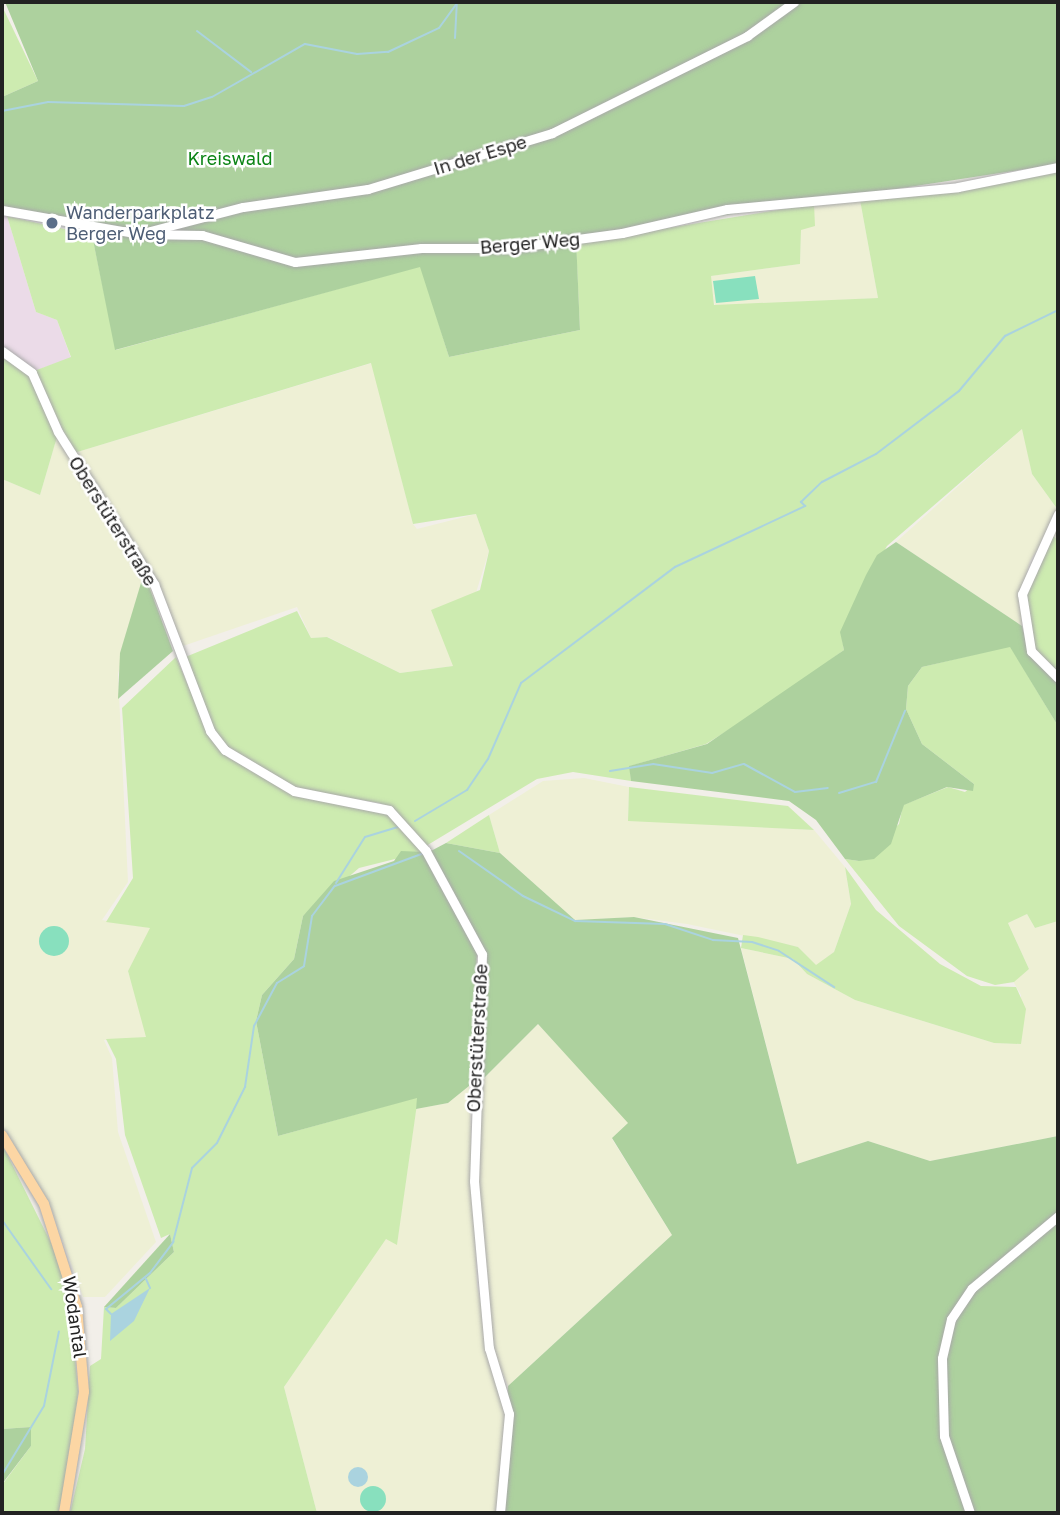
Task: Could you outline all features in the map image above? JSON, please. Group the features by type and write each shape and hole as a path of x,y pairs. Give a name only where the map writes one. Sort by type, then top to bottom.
{"main road":[{"name":"Wodantal","path":"2,1135 44,1204 78,1307 84,1392 64,1513"}],"street":[{"name":"In der Espe","path":"138,234 243,207 368,189 552,133 747,36 794,2"},
{"name":"Berger Weg","path":"2,210 138,234 202,235 295,262 421,247 511,248 622,233 727,209 958,187 1058,167"},
{"name":"Oberstüterstraße","path":"2,351 13,356 32,373 58,432 154,584 209,731 225,750 294,791 389,810 426,851 482,954 474,1181 489,1348 509,1414 500,1513"},
{"path":"2,357 13,356"},
{"path":"1058,514 1022,594 1031,652 1058,678"},
{"path":"970,1513 944,1436 942,1358 951,1319 972,1288 1058,1216"}],"shaded area":[{"name":"Wanderparkplatz Berger Weg","path":"6,210 90,227 92,235 7,216"},
{"path":"2,216 7,216 36,312 57,320 71,358 34,371 2,349"}],"green space":[{"name":"Kreiswald","path":"5,2 1058,2 1058,164 576,238 580,330 449,357 420,267 115,350 90,225 2,208 2,97 38,81"},
{"path":"2,6 38,81 2,97"},
{"path":"1058,170 1058,510 1032,474 1022,429 887,546 841,632 844,650 767,706 706,744 630,766 631,781 573,772 537,779 426,846 380,803 298,790 229,751 210,727 183,658 297,611 311,638 327,637 400,673 453,666 431,610 480,590 489,551 476,514 413,524 371,363 74,453 34,371 71,357 57,320 36,312 7,216 92,235 116,350 421,266 449,357 580,330 576,243 814,204 815,226 801,230 800,264 711,276 714,305 878,298 860,200"},
{"path":"860,200 878,298 715,306 710,276 800,264 801,230 814,204"},
{"path":"755,276 759,299 716,303 713,281"},
{"path":"11,358 29,375 57,437 40,495 2,479 2,359"},
{"path":"372,363 413,524 417,529 476,514 489,551 453,666 400,673 328,637 311,638 297,607 180,647 74,453"},
{"path":"1023,428 1032,474 1058,510 1058,540 1048,533 1030,561 1021,593 1022,626 896,542"},
{"path":"57,437 144,573 118,674 128,882 102,920 151,928 128,971 147,1037 104,1040 112,1058 118,1132 156,1242 105,1297 83,1297 51,1208 2,1127 2,479 40,495"},
{"path":"1048,532 1058,540 1058,675 1035,651 1025,599"},
{"path":"896,542 1022,626 1029,652 1058,681 1058,726 1010,647 922,667 908,686 906,709 922,744 974,784 973,791 947,787 904,805 891,844 874,859 859,861 845,859 816,820 789,801 631,781 629,766 707,744 844,650 840,632 866,575 877,555"},
{"path":"144,573 173,651 118,699 120,653"},
{"path":"1010,646 1058,726 1058,921 1035,928 1027,914 1008,923 1029,969 1014,982 995,985 967,976 899,926 845,859 859,861 899,824 903,805 948,787 965,792 974,784 922,744 906,709 908,686 922,667"},
{"path":"176,657 209,735 229,758 298,796 382,808 423,852 359,868 303,916 294,959 262,995 256,1021 278,1136 418,1097 397,1245 386,1239 284,1387 317,1513 70,1513 85,1449 90,1366 101,1359 104,1307 116,1308 174,1252 170,1234 161,1238 125,1135 116,1059 106,1039 146,1037 128,971 150,928 106,922 133,878 122,708"},
{"path":"584,778 629,787 628,820 814,830 845,867 851,904 834,952 816,966 798,947 687,924 634,917 575,920 500,853 489,815 543,781"},
{"path":"629,787 788,806 814,830 628,821"},
{"path":"489,815 500,853 446,843"},
{"path":"446,843 500,853 575,920 634,917 738,938 797,1164 868,1141 930,1161 1058,1136 1058,1513 501,1513 508,1386 672,1235 612,1138 628,1123 538,1024 479,1083 485,953 429,852"},
{"path":"401,851 423,852 477,954 469,1086 448,1103 416,1109 417,1098 278,1136 256,1021 262,995 294,959 303,916 334,881 394,861"},
{"path":"845,867 876,910 940,964 981,986 1016,987 1026,1009 1021,1044 994,1043 855,1000 807,974 793,959 741,948 743,935 758,937 798,947 816,965 834,952 851,904"},
{"path":"1027,914 1035,928 1058,921 1058,1136 930,1161 868,1141 797,1164 741,948 793,959 807,974 855,1000 994,1043 1021,1044 1021,995 1013,981 1029,969 1008,923"},
{"path":"54,926 65,930 69,941 65,952 54,956 43,952 39,941 43,930"},
{"path":"538,1024 629,1123 612,1139 672,1235 508,1386 492,1348 477,1198 479,1083"},
{"path":"469,1086 477,1286 507,1418 496,1513 317,1513 284,1387 386,1238 397,1244 416,1109 448,1103"},
{"path":"2,1144 59,1259 70,1303 78,1391 72,1462 59,1513 2,1513 2,1485 31,1446 31,1427 2,1429"},
{"path":"170,1234 174,1252 116,1308 104,1307"},
{"path":"31,1427 31,1446 2,1484 2,1429"},
{"path":"373,1486 382,1490 386,1499 382,1508 373,1512 364,1508 360,1499 364,1490"}],"water":[{"path":"150,1288 134,1321 110,1341 111,1314"},
{"path":"358,1467 365,1470 368,1477 365,1484 358,1487 351,1484 348,1477 351,1470"}],"waterway":[{"path":"2,111 48,102 184,106 212,97 305,44 357,54 388,52 439,28 458,2"},
{"path":"455,38 457,5"},
{"path":"197,31 251,72"},
{"path":"415,821 467,790 488,759 521,683 675,567 805,506 801,502 822,482 876,454 959,391 1005,336 1058,310"},
{"path":"839,793 876,782 905,711"},
{"path":"610,771 653,764 712,773 744,764 795,792 828,788"},
{"path":"336,883 365,837 400,826"},
{"path":"459,851 523,896 575,921 665,924 713,940 752,942 779,951 834,987"},
{"path":"111,1314 106,1309 150,1273 173,1242 192,1168 217,1143 245,1087 254,1026 277,983 304,966 312,916 335,886 424,853"},
{"path":"2,1220 51,1289"},
{"path":"146,1279 150,1288"},
{"path":"2,1475 44,1406 59,1331"}],"place":[{"name":"Wanderparkplatz Berger Weg","path":"52,223"}]}
